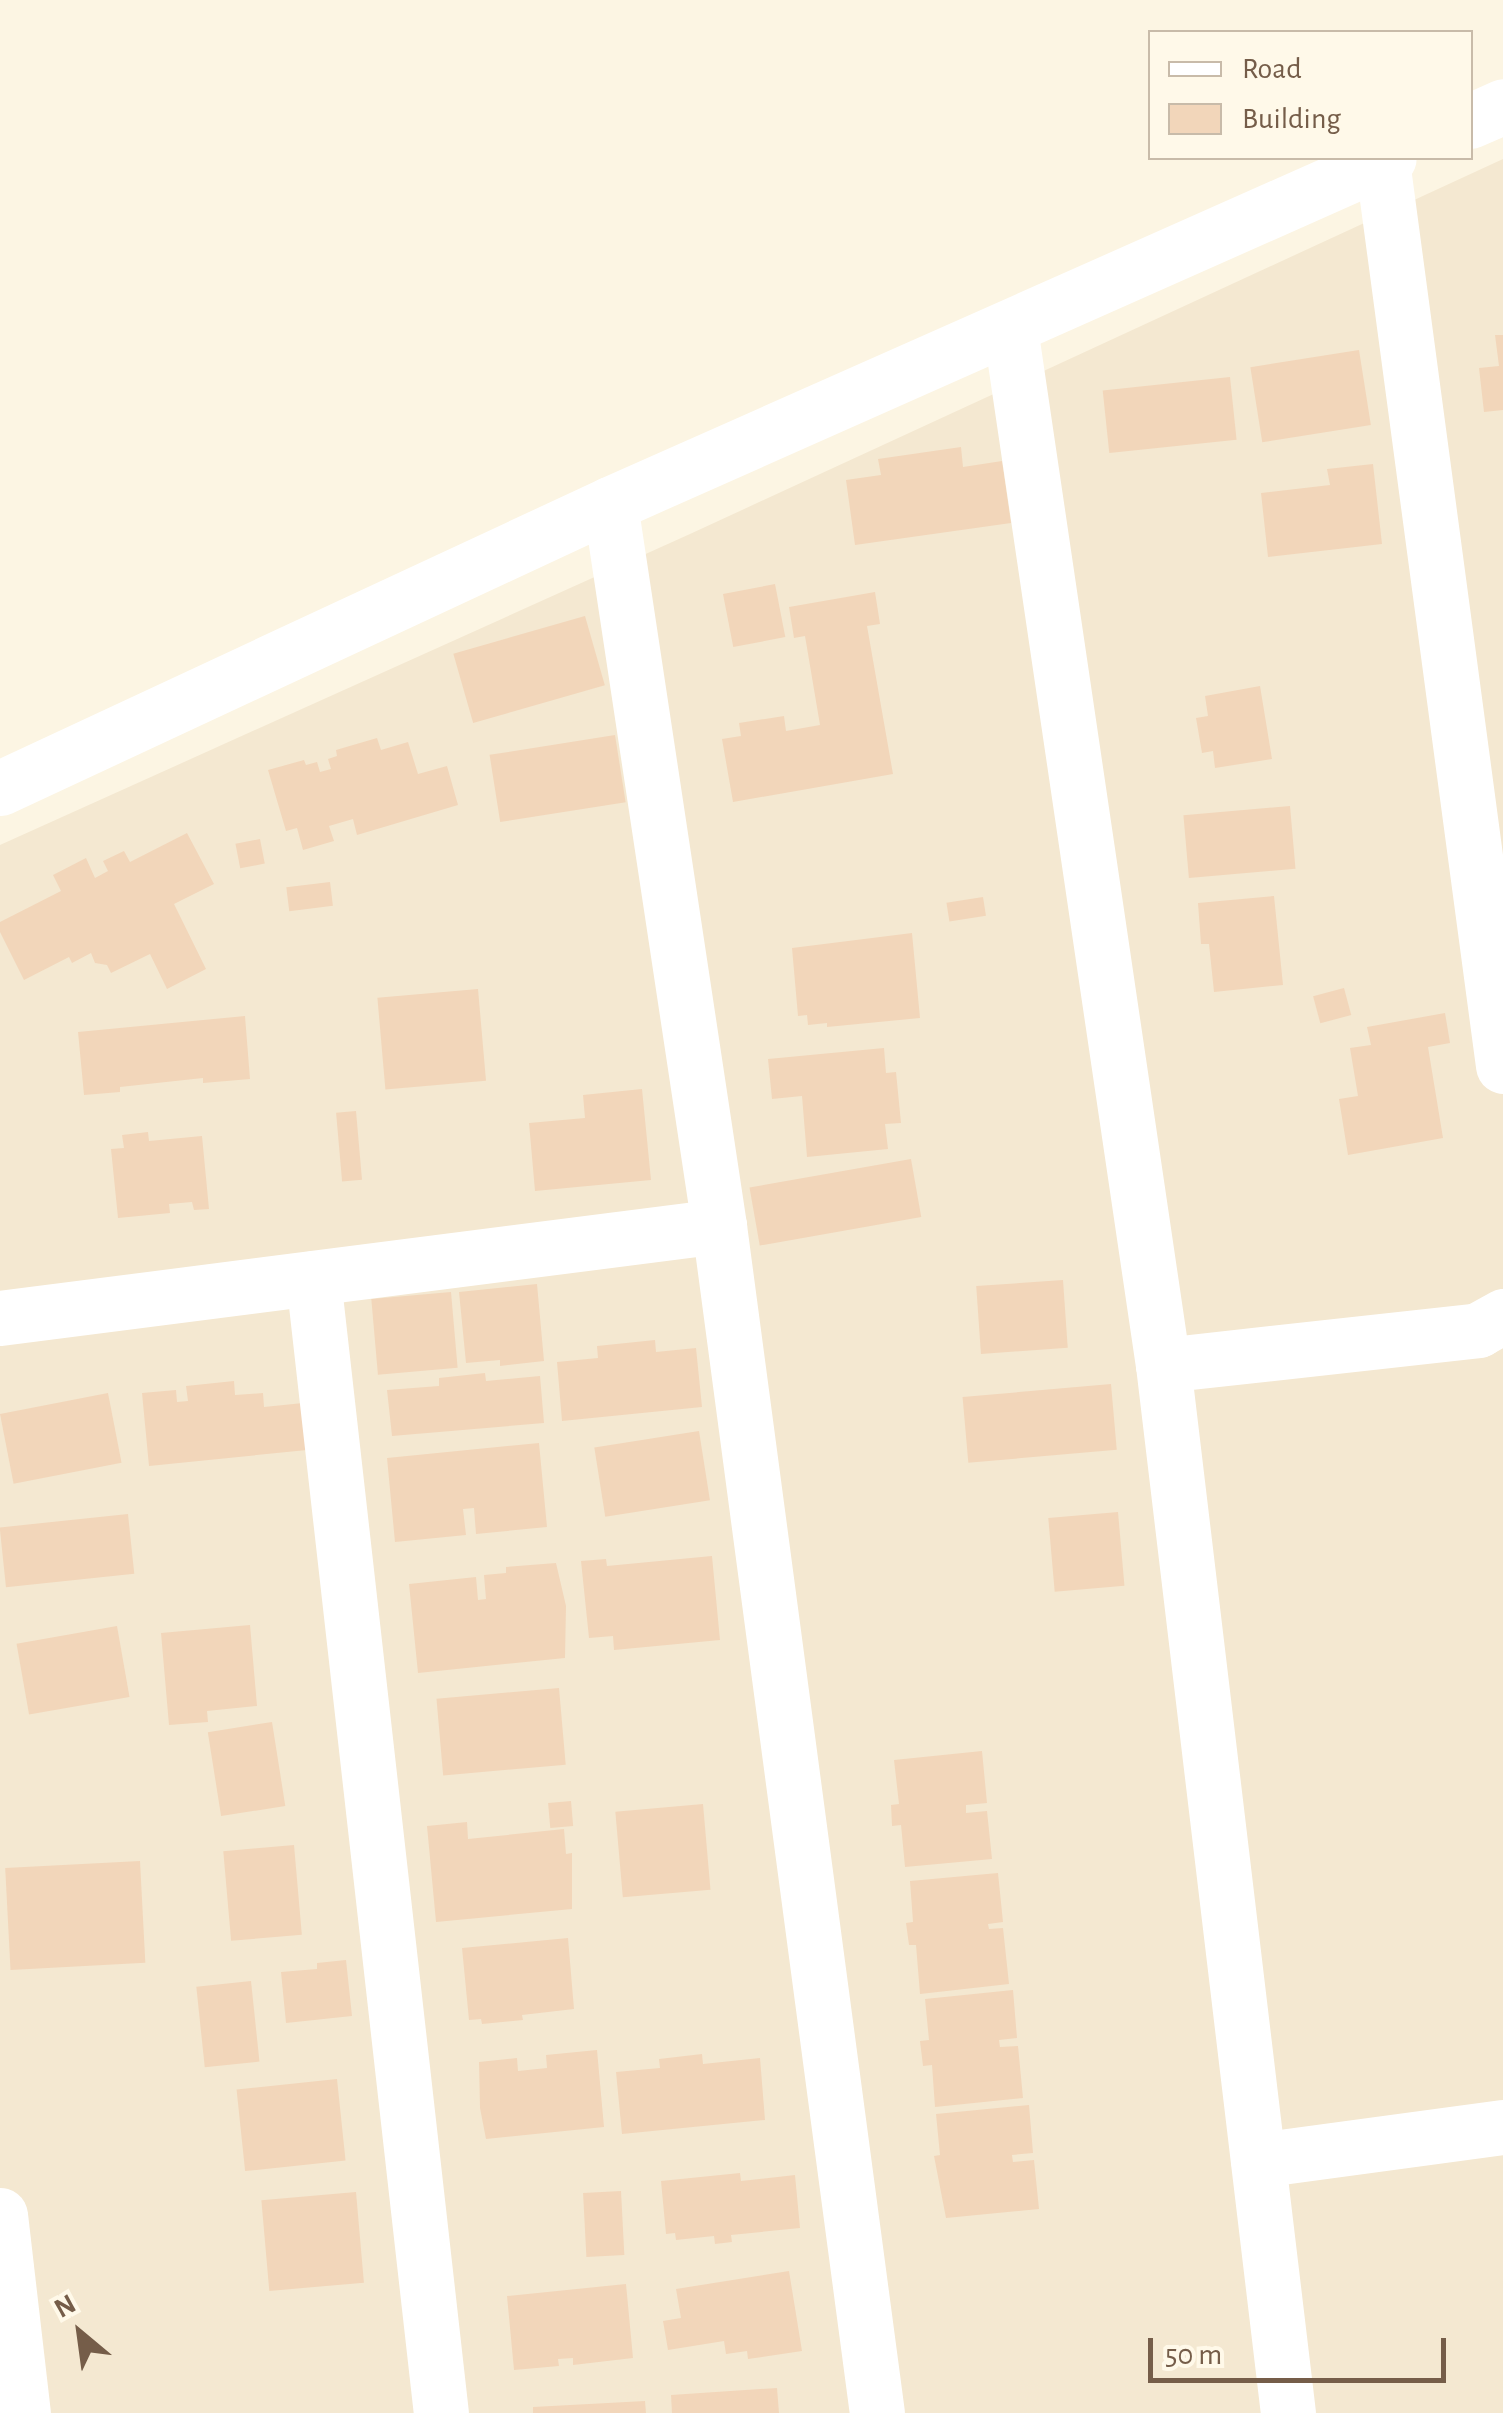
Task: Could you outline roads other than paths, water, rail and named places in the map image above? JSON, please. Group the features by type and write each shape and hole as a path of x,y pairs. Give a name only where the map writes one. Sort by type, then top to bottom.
{"street":[{"path":"1473,120 1503,106"},
{"path":"0,788 610,504 1383,160"},
{"path":"1385,160 1503,1066"},
{"path":"1010,328 1163,1364 1288,2413"},
{"path":"610,504 719,1226 877,2413"},
{"path":"0,1318 719,1226"},
{"path":"313,1278 440,2413"},
{"path":"1163,1364 1478,1330 1503,1316"},
{"path":"1258,2160 1503,2127"},
{"path":"0,2215 23,2413"}]}
